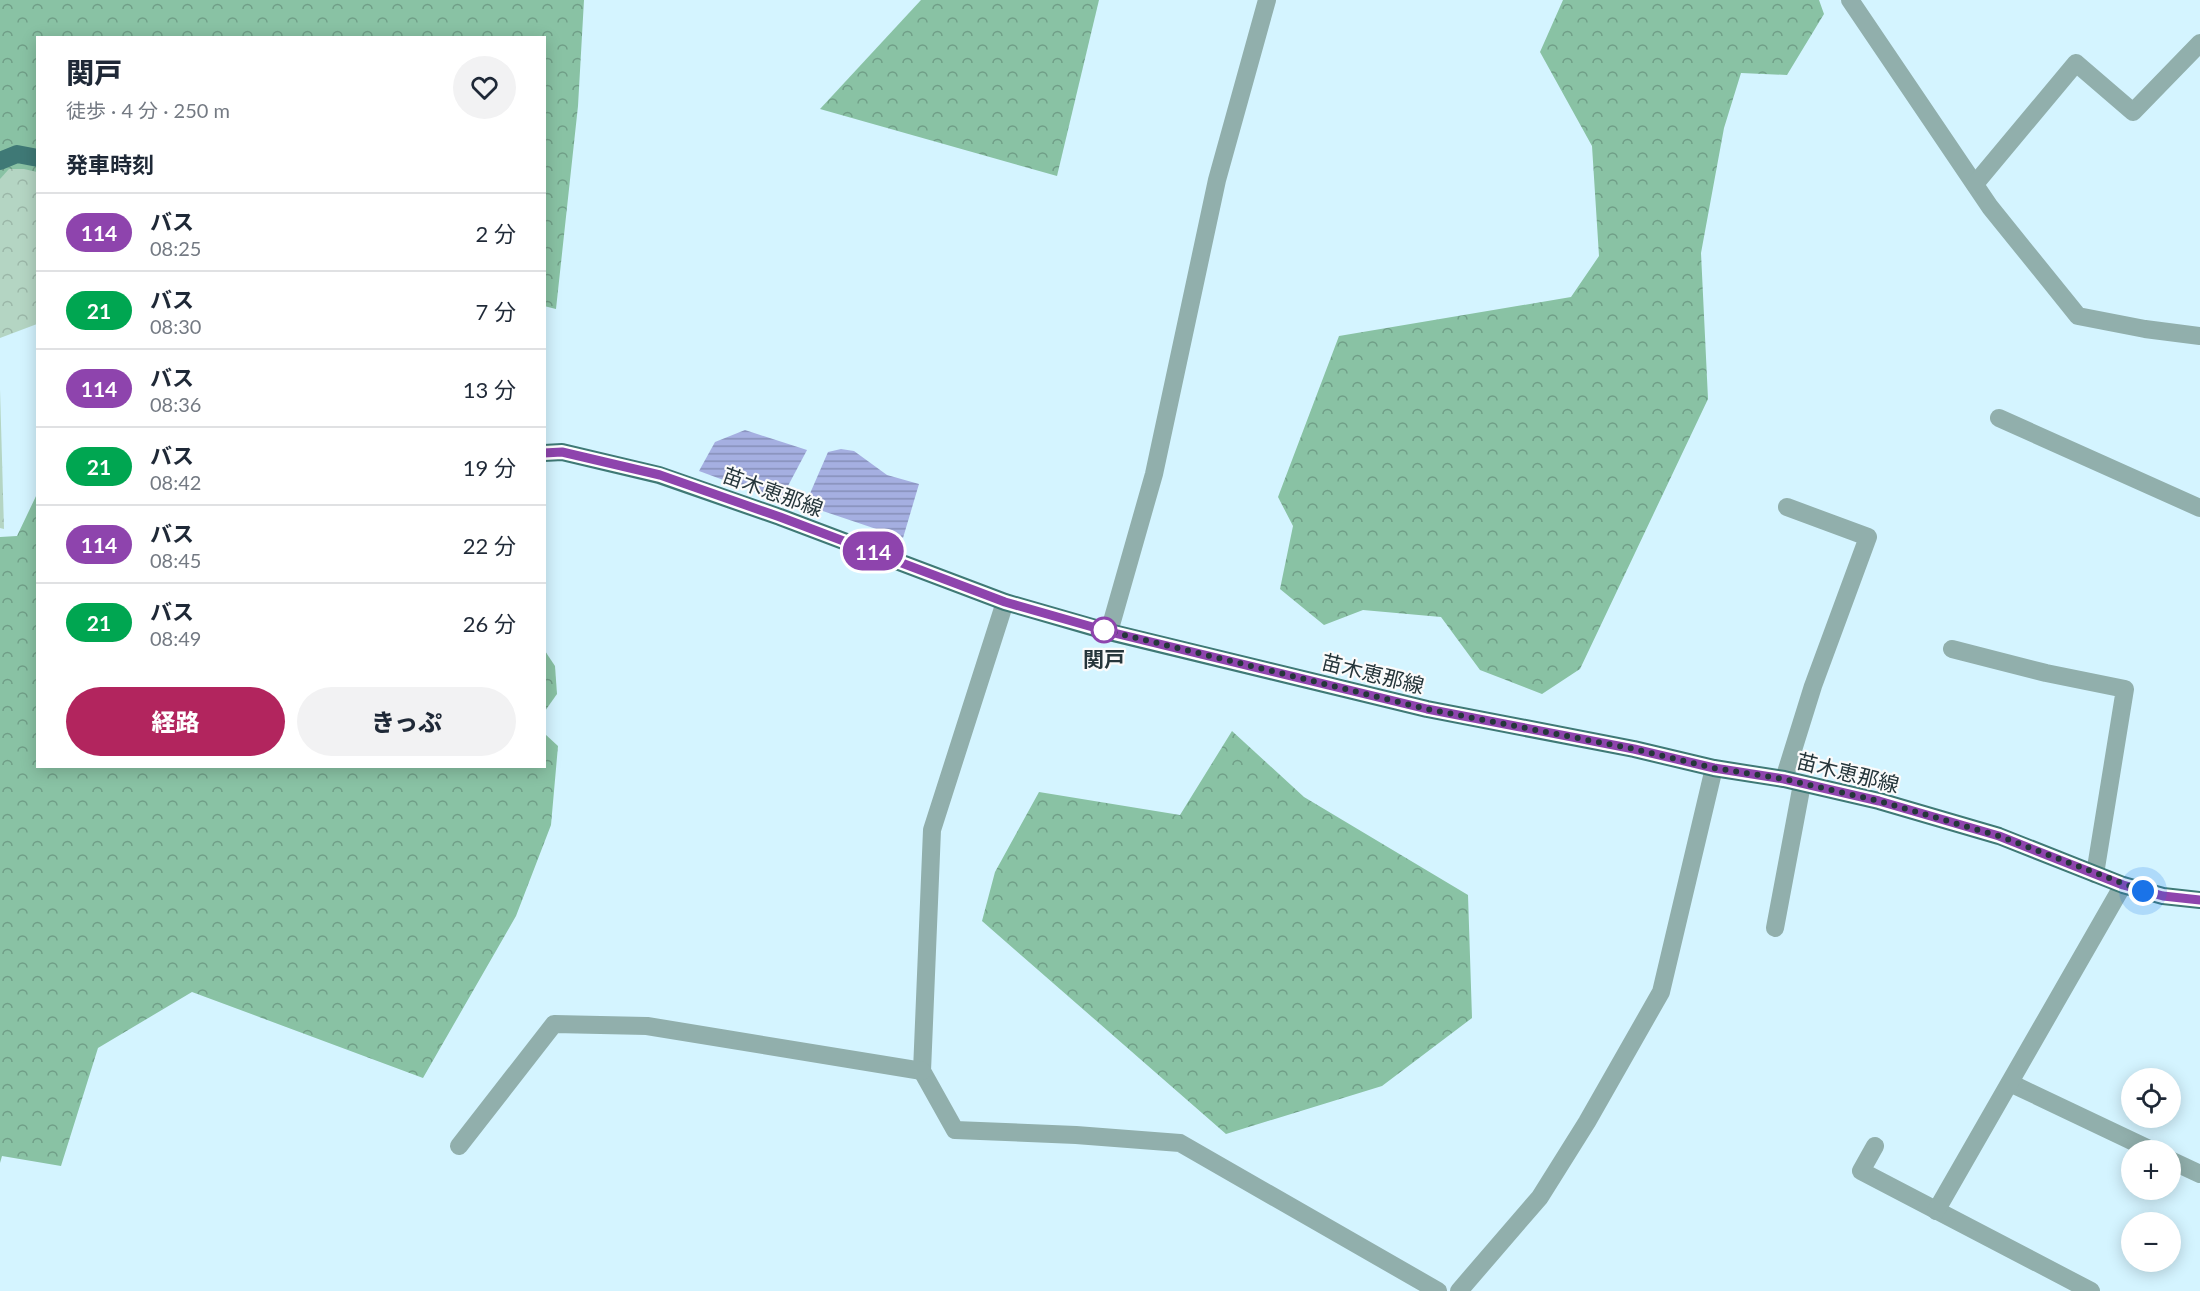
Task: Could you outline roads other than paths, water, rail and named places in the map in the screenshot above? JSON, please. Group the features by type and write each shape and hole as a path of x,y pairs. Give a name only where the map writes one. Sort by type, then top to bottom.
{"main road":[{"path":"0,161 17,154 36,158"},
{"name":"苗木恵那線","path":"546,453 562,452 660,475 780,517 1005,602 1110,632 1427,709 1634,749 1714,768 1784,779 1879,801 1999,836 2123,885 2163,896 2200,900"}],"street":[{"path":"1110,632 1154,474 1217,180 1267,0"},
{"path":"1850,0 1974,184 2078,316 2145,329 2198,332"},
{"path":"1974,184 2076,63 2133,112 2200,43"},
{"path":"1999,418 2200,508"},
{"path":"1784,779 1813,686 1868,537 1787,507"},
{"path":"1005,602 932,830 922,1071 955,1130 1076,1135 1180,1143 1438,1291"},
{"path":"1952,649 2046,673 2125,689 2095,874"},
{"path":"1459,1291 1540,1197 1587,1122 1661,992 1714,768"},
{"path":"1775,928 1802,784"},
{"path":"1936,1211 2123,885"},
{"path":"459,1146 554,1024 647,1026 922,1071"},
{"path":"2010,1083 2130,1140"},
{"path":"1875,1146 1861,1171 2091,1291"},
{"path":"2181,1165 2200,1174"}],"water":[{"path":"745,430 807,450 780,501 699,471 715,442"},
{"path":"841,449 854,451 887,475 919,484 903,538 805,505 828,452"}],"place":[{"name":"関戸","path":"1104,630"}]}
